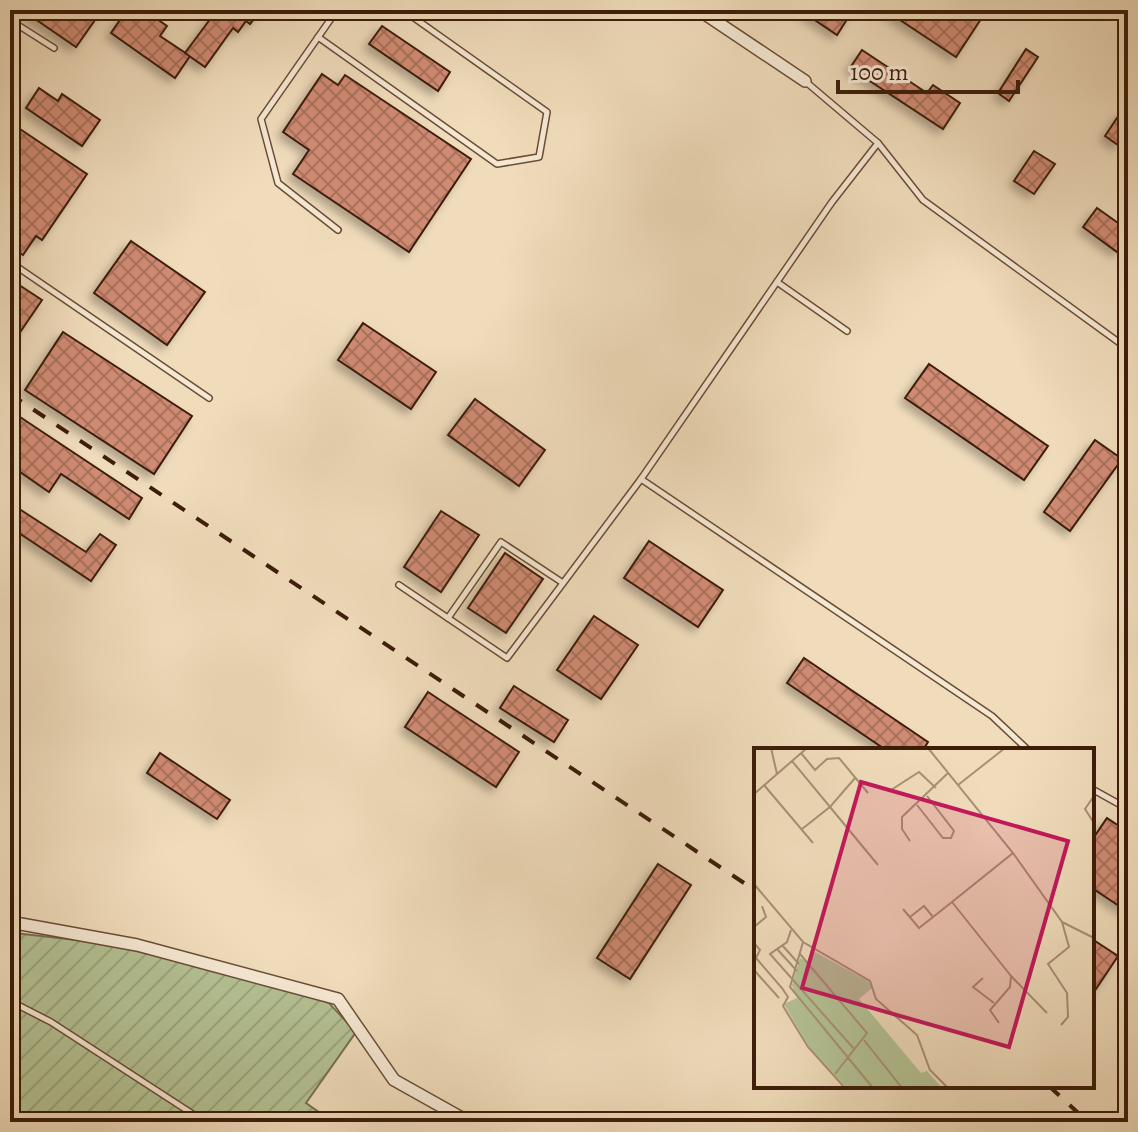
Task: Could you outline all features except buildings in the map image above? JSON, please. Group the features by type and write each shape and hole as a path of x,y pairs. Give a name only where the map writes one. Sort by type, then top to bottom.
{"street":[{"path":"699,10 805,81"},
{"path":"10,922 137,945 338,999 394,1080 469,1122"}],"lane":[{"path":"337,10 261,119 278,183 338,230"},
{"path":"318,37 497,164 539,157 547,112 403,10"},
{"path":"10,20 54,48"},
{"path":"805,81 878,143 923,200 1128,349"},
{"path":"399,585 507,658 641,479 832,202 878,143"},
{"path":"10,262 209,398"},
{"path":"777,282 847,331"},
{"path":"641,479 992,716 1026,748"},
{"path":"448,618 501,542 563,583"},
{"path":"1094,790 1128,809"},
{"path":"10,1001 51,1022 205,1122"}],"green space":[{"path":"14,933 104,943 285,986 329,1003 356,1032 306,1103 333,1122 10,1122 10,944"}],"railway":[{"path":"10,394 754,890"},
{"path":"1051,1088 1088,1122"}]}
